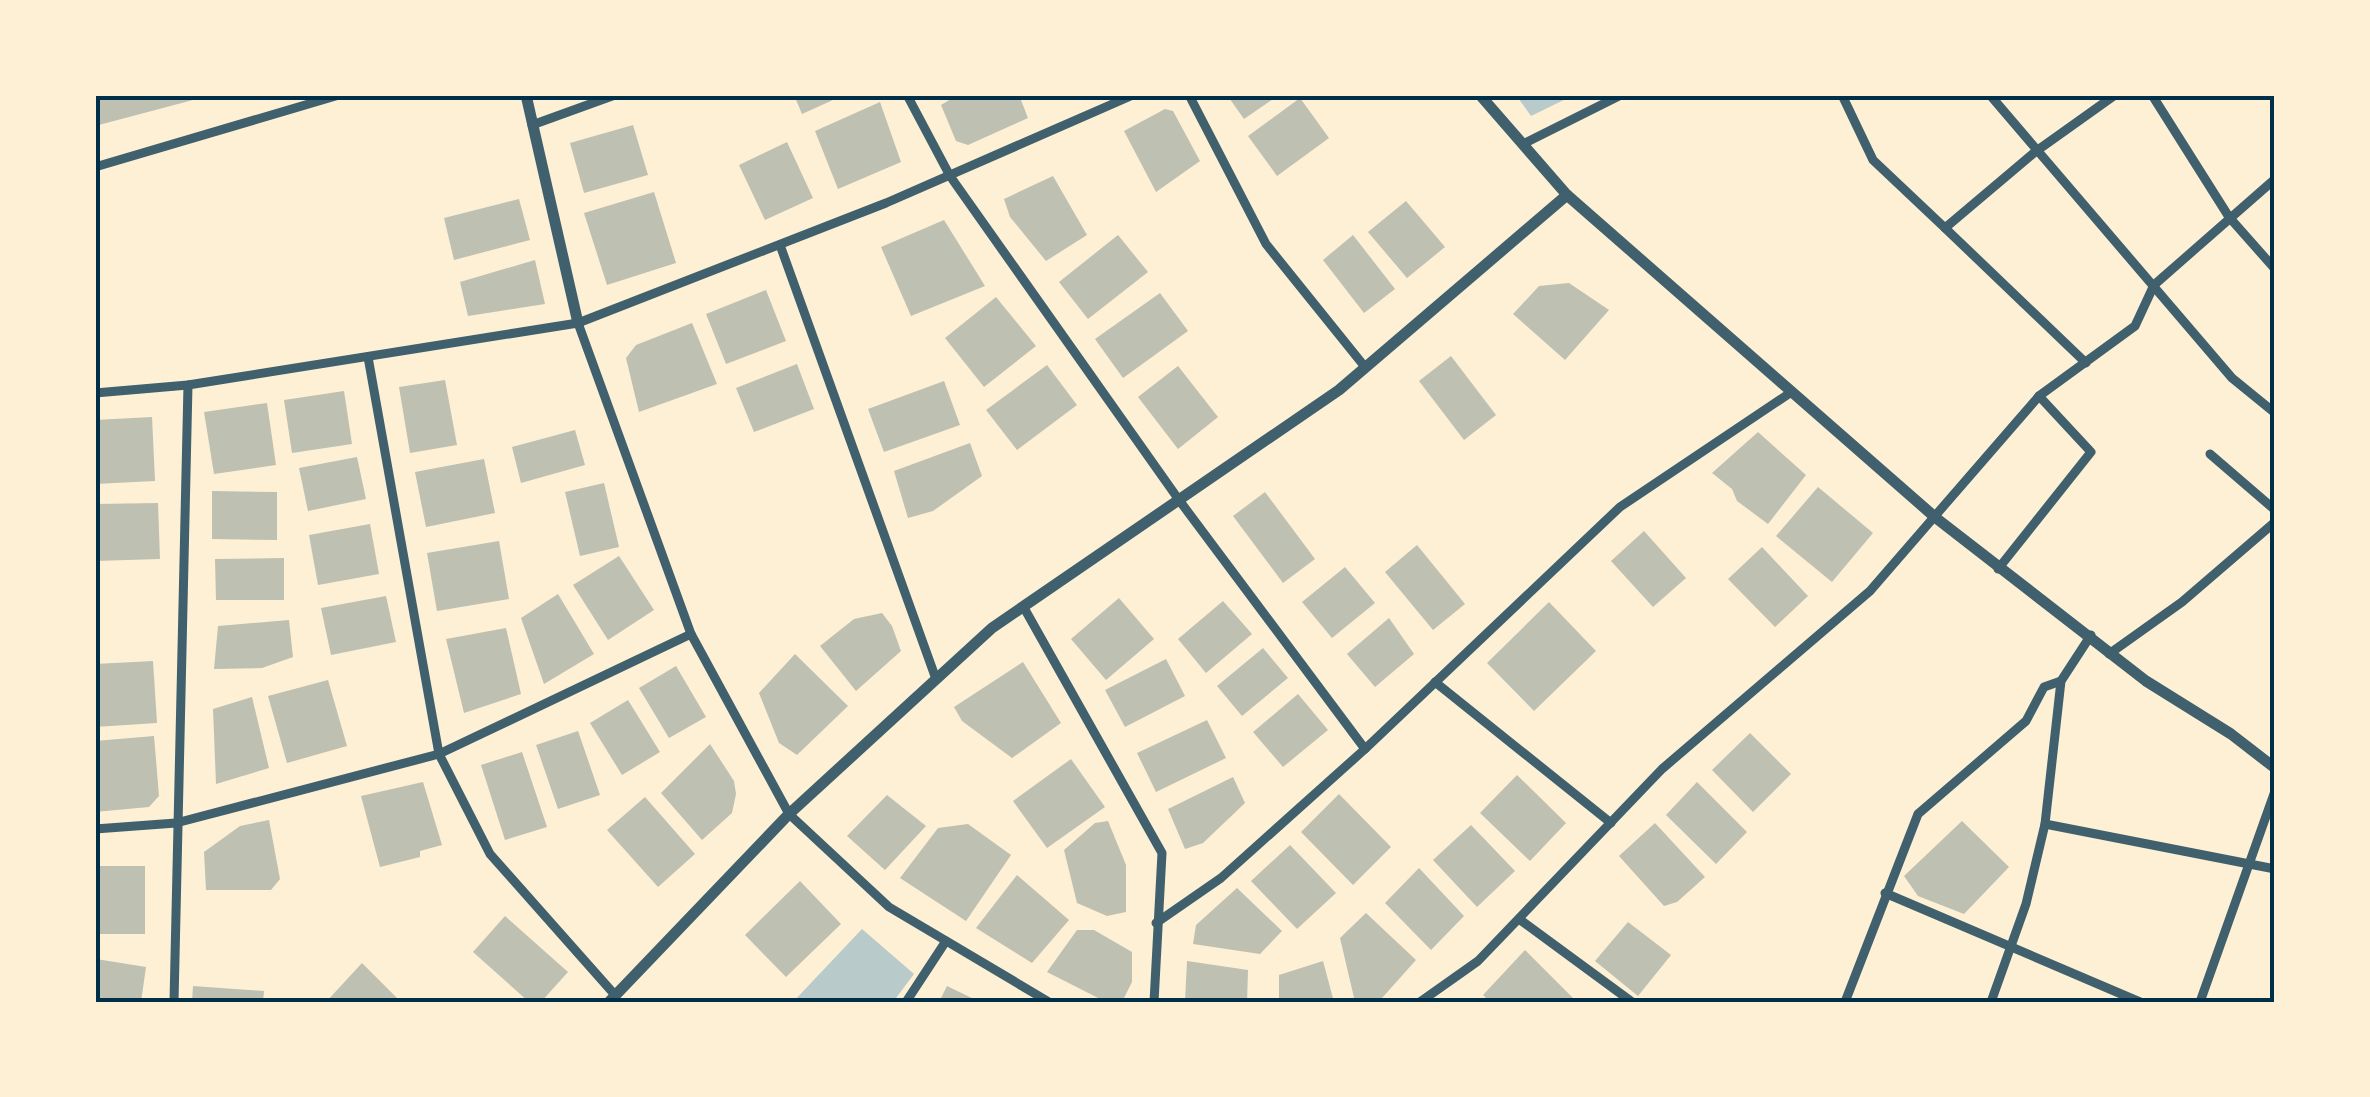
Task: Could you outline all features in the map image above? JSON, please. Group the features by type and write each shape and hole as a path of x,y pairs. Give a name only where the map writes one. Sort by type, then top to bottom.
{"street":[{"path":"95,168 340,95"},
{"path":"526,95 578,324 691,634 790,814 888,907 1049,1002"},
{"path":"532,125 615,95"},
{"path":"907,95 950,176 1178,500 1366,749"},
{"path":"95,393 188,385 578,324 950,176 1133,95"},
{"path":"1189,95 1266,244 1365,367"},
{"path":"1480,95 1568,195 1936,518 1998,569 2091,635 2110,654 2232,734 2275,768"},
{"path":"1523,144 1620,95"},
{"path":"1842,95 1873,160 2086,364"},
{"path":"1990,95 2232,378 2275,413"},
{"path":"1945,228 2035,152 2115,95"},
{"path":"2152,95 2229,217 2275,270"},
{"path":"1420,1002 1478,961 1662,769 1870,591 2039,396 2135,326 2154,285 2275,178"},
{"path":"368,356 440,754 490,854 612,999 790,814 936,679 1024,606 1339,390 1568,195"},
{"path":"780,245 936,679"},
{"path":"174,1002 188,385"},
{"path":"1156,923 1222,878 1366,749 1620,507 1790,393"},
{"path":"1998,569 2091,452 2039,396"},
{"path":"2210,454 2275,510"},
{"path":"2110,654 2182,602 2275,522"},
{"path":"1024,606 1162,853 1154,1002"},
{"path":"95,829 176,823 440,754 691,634"},
{"path":"1991,1002 2013,948 2045,824 2060,681 2091,635"},
{"path":"1845,1002 1918,814 2026,721 2044,687 2060,681"},
{"path":"1435,682 1611,823"},
{"path":"2200,1002 2275,792"},
{"path":"2045,824 2275,869"},
{"path":"1885,893 2140,1002"},
{"path":"1520,918 1632,1002"},
{"path":"906,1002 946,942"}],"shaded area":[{"path":"1516,95 1574,95 1531,116"},
{"path":"862,929 914,974 893,1002 793,1002"}],"building":[{"path":"95,95 191,95 193,100 95,126"},
{"path":"794,95 844,95 802,114"},
{"path":"958,95 1019,95 1028,118 968,145 956,141 941,105"},
{"path":"1227,95 1279,95 1244,119"},
{"path":"1300,98 1329,138 1277,176 1248,136"},
{"path":"880,102 901,162 838,189 815,131"},
{"path":"1165,109 1173,111 1200,161 1156,192 1124,131"},
{"path":"633,125 648,175 584,193 570,143"},
{"path":"787,142 813,198 765,220 739,165"},
{"path":"1053,176 1087,235 1046,261 1010,217 1004,199"},
{"path":"654,192 676,263 607,285 584,213"},
{"path":"519,199 530,240 454,260 444,218"},
{"path":"1406,201 1445,247 1407,278 1368,232"},
{"path":"944,220 985,286 911,316 881,247"},
{"path":"1118,235 1148,272 1088,319 1059,282"},
{"path":"1353,235 1395,289 1364,313 1323,260"},
{"path":"535,260 545,304 468,316 460,282"},
{"path":"1569,283 1609,310 1565,360 1513,314 1539,286"},
{"path":"766,290 786,341 726,364 706,314"},
{"path":"1160,293 1188,331 1123,378 1095,339"},
{"path":"996,297 1036,346 984,387 945,338"},
{"path":"692,323 717,384 639,412 626,358 636,345"},
{"path":"1451,356 1496,415 1464,440 1419,381"},
{"path":"797,364 814,409 754,432 736,388"},
{"path":"1047,365 1077,405 1017,450 986,410"},
{"path":"1178,366 1218,417 1178,449 1138,397"},
{"path":"445,380 457,445 410,453 399,387"},
{"path":"944,381 960,425 884,452 868,409"},
{"path":"344,391 352,444 292,453 284,400"},
{"path":"267,403 276,465 214,474 204,412"},
{"path":"152,417 155,481 95,484 95,420"},
{"path":"575,430 585,465 521,483 512,447"},
{"path":"1758,432 1806,475 1768,524 1737,501 1732,489 1712,473"},
{"path":"970,443 982,476 933,511 908,518 894,471"},
{"path":"357,457 366,499 308,511 299,468"},
{"path":"484,459 495,513 426,527 415,472"},
{"path":"604,483 619,547 580,556 565,492"},
{"path":"1818,487 1873,533 1832,582 1776,536"},
{"path":"212,491 277,492 277,540 212,539"},
{"path":"1265,492 1315,559 1283,583 1233,516"},
{"path":"158,503 160,559 95,561 95,504"},
{"path":"370,524 379,574 318,585 309,535"},
{"path":"1644,531 1686,578 1653,607 1611,561"},
{"path":"499,541 509,599 437,611 427,553"},
{"path":"1417,545 1465,604 1433,630 1385,572"},
{"path":"1762,547 1808,596 1775,627 1728,579"},
{"path":"619,556 654,610 608,640 573,585"},
{"path":"284,558 284,600 216,600 215,559"},
{"path":"1345,567 1375,603 1332,638 1302,602"},
{"path":"558,594 594,654 544,684 521,618"},
{"path":"386,596 396,642 331,655 321,608"},
{"path":"1119,598 1154,639 1106,680 1071,639"},
{"path":"1223,601 1252,634 1206,673 1178,639"},
{"path":"1549,602 1596,651 1534,711 1487,663"},
{"path":"882,613 892,626 901,651 856,691 820,646 854,619"},
{"path":"1389,618 1414,654 1375,687 1347,654"},
{"path":"289,620 293,657 262,668 214,669 218,626"},
{"path":"506,628 521,694 464,713 446,639"},
{"path":"1263,648 1288,678 1242,716 1217,686"},
{"path":"795,654 848,706 797,755 779,743 759,693"},
{"path":"1166,659 1185,696 1125,727 1105,690"},
{"path":"153,661 157,723 95,727 95,664"},
{"path":"1023,662 1061,723 1012,758 962,721 954,707"},
{"path":"676,666 706,717 669,738 639,688"},
{"path":"328,680 347,746 287,763 268,696"},
{"path":"1298,694 1328,730 1283,767 1253,732"},
{"path":"252,697 269,768 216,784 213,709"},
{"path":"628,700 660,752 622,775 590,723"},
{"path":"1207,720 1226,758 1156,792 1137,753"},
{"path":"578,731 600,795 558,809 536,745"},
{"path":"1750,733 1791,774 1753,812 1712,770"},
{"path":"154,736 159,796 149,807 95,812 95,741"},
{"path":"710,744 734,781 736,794 732,813 702,840 661,793"},
{"path":"522,752 547,827 505,840 481,765"},
{"path":"1071,759 1105,807 1047,848 1013,801"},
{"path":"1517,775 1566,823 1530,861 1480,813"},
{"path":"1233,777 1245,803 1203,843 1185,849 1168,809"},
{"path":"423,782 442,845 420,851 420,857 380,867 361,796"},
{"path":"1697,782 1747,832 1716,864 1666,815"},
{"path":"1339,794 1391,847 1353,885 1301,832"},
{"path":"887,795 926,826 885,870 847,836"},
{"path":"645,797 695,854 658,887 607,830"},
{"path":"269,820 280,879 271,890 206,890 204,852 240,826"},
{"path":"1108,821 1126,865 1126,912 1107,916 1077,903 1064,850 1095,823"},
{"path":"1962,821 2009,867 1964,914 1918,896 1904,876"},
{"path":"1655,823 1705,877 1677,902 1664,906 1619,856"},
{"path":"968,824 1011,855 966,921 900,878 938,828"},
{"path":"1471,825 1515,871 1477,907 1433,860"},
{"path":"1290,845 1336,893 1297,929 1251,881"},
{"path":"95,866 145,866 145,934 95,934"},
{"path":"1419,868 1464,916 1431,950 1385,903"},
{"path":"1017,875 1069,920 1032,963 976,928"},
{"path":"800,881 841,924 786,977 745,935"},
{"path":"1237,888 1282,931 1260,954 1193,944 1196,925"},
{"path":"1366,913 1416,960 1382,998 1355,1002 1340,938"},
{"path":"505,916 568,972 541,1002 529,1002 473,952"},
{"path":"1628,922 1671,955 1638,996 1595,961"},
{"path":"1077,930 1094,930 1132,952 1132,982 1122,1002 1106,1002 1047,972"},
{"path":"1525,950 1573,998 1570,1002 1490,1002 1483,995"},
{"path":"96,959 146,967 141,1002 95,1002"},
{"path":"1187,961 1248,970 1247,1002 1185,1002"},
{"path":"1323,961 1334,1002 1279,1002 1279,975"},
{"path":"362,963 401,1002 326,1002"},
{"path":"193,986 264,991 263,1002 192,1002"},
{"path":"947,986 980,1002 939,1002"}]}
